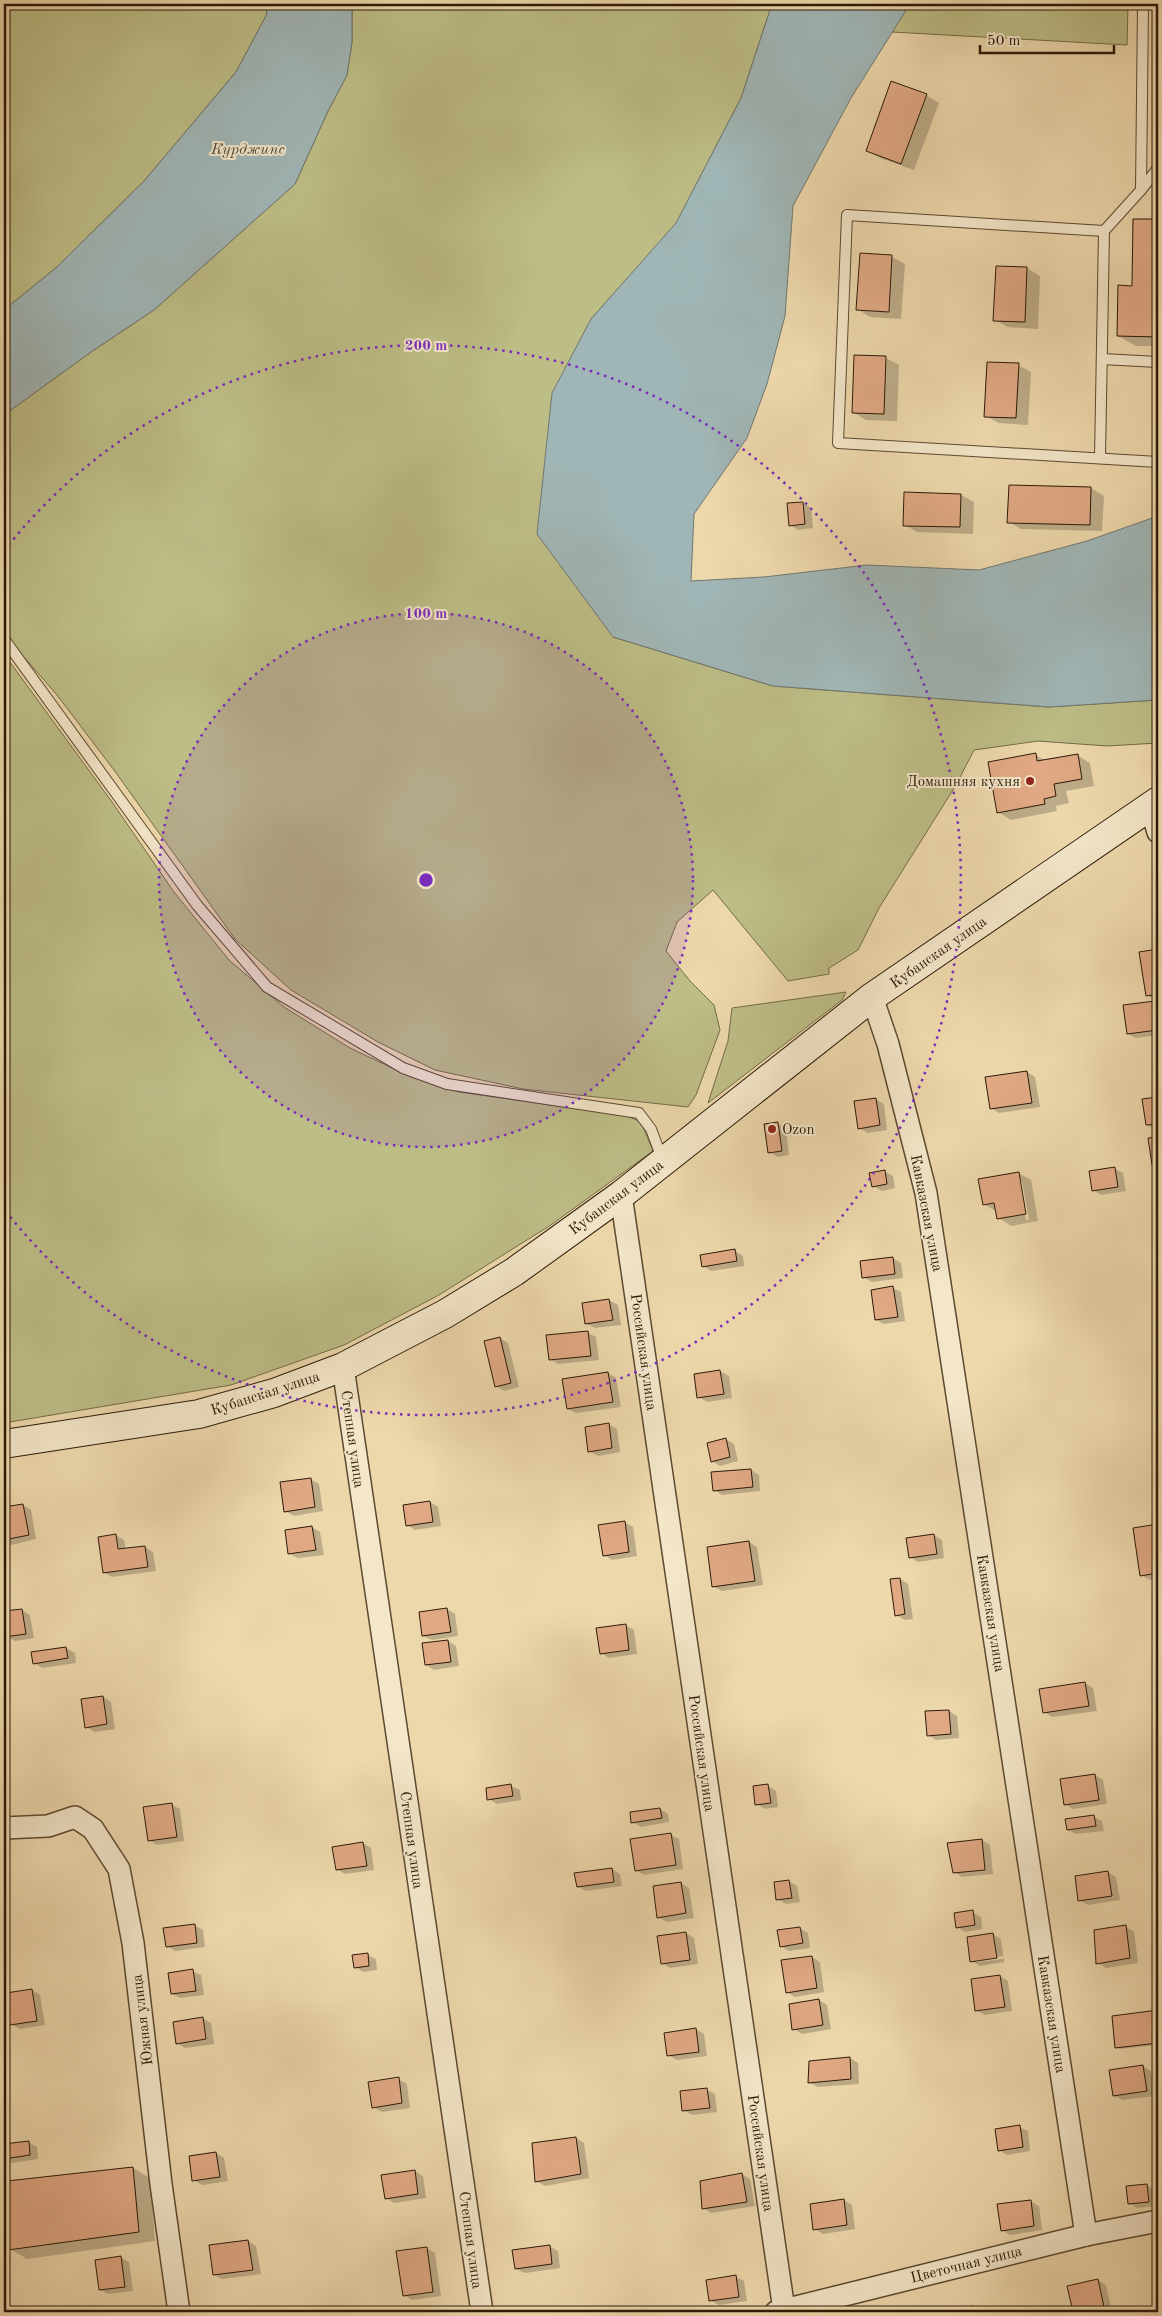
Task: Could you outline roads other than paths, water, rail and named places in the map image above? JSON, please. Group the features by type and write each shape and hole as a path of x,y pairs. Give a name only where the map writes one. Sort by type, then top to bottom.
{"main road":[{"name":"Кубанская улица","path":"4,1444 198,1414 274,1393 342,1367 445,1314 514,1272 621,1195 872,997 1154,803"}],"street":[{"path":"1154,803 1158,832"},
{"name":"Кавказская улица","path":"872,997 888,1044 926,1193 1086,2235"},
{"name":"Российская улица","path":"621,1195 780,2311"},
{"name":"Степная улица","path":"342,1367 482,2312"},
{"name":"Южная улица","path":"4,1828 48,1826 75,1817 93,1829 119,1869 133,1943 161,2184 179,2312"},
{"name":"Цветочная улица","path":"780,2311 1086,2235 1158,2221"}],"lane":[{"path":"1141,190 1143,4"},
{"path":"1100,458 1104,231 1158,168"},
{"path":"1104,231 847,214 838,443 1158,462"},
{"path":"1102,359 1158,362"},
{"path":"4,639 197,905 267,987 403,1068 447,1084 639,1113 651,1130 663,1162"}],"water":[{"name":"Курджипс","path":"265,4 352,4 352,42 347,75 328,111 295,184 154,310 91,352 4,415 4,310 57,267 144,181 236,72 267,14"},
{"path":"772,4 910,4 851,98 793,206 785,316 767,384 747,438 694,514 691,581 764,577 867,565 979,570 1087,541 1158,516 1158,700 1049,707 773,686 613,637 537,534 552,393 591,319 676,223 741,98"}],"place":[{"name":"Домашняя кухня","path":"1030,781"},
{"name":"Ozon","path":"772,1129"}]}
